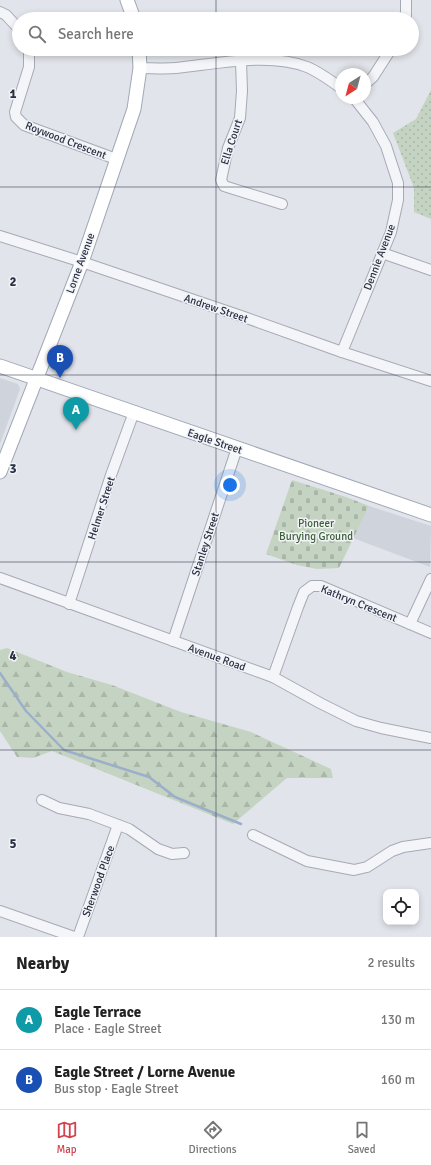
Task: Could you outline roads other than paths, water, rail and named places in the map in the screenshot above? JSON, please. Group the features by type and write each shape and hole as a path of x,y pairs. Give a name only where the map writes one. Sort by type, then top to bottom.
{"main road":[{"path":"126,0 131,12"},
{"name":"Lorne Avenue","path":"0,472 82,262 134,109 140,68 139,56"},
{"name":"Eagle Street","path":"0,366 431,515"}],"street":[{"path":"406,0 406,12"},
{"path":"0,12 6,15 12,21"},
{"name":"Roywood Crescent","path":"29,56 29,67 15,112 16,117 24,125 116,159"},
{"path":"371,79 386,56"},
{"path":"140,68 174,68 241,61 274,60 290,62 306,67 318,72 335,84"},
{"name":"Ella Court","path":"241,61 242,91 240,118 228,148 221,180 224,186 282,204"},
{"name":"Dennie Avenue","path":"342,352 391,232 398,200 398,183 386,146 373,122 359,104"},
{"name":"Andrew Street","path":"0,236 82,262 342,352 431,381"},
{"path":"382,253 431,270"},
{"name":"Helmer Street","path":"69,604 111,475 134,412"},
{"name":"Stanley Street","path":"173,641 237,448"},
{"name":"Avenue Road","path":"0,578 273,677 356,721 431,738"},
{"path":"410,624 431,579"},
{"name":"Kathryn Crescent","path":"273,677 304,592 312,586 321,586 431,633"},
{"path":"42,800 59,808 103,818 129,829 158,849 172,854 184,853"},
{"name":"Sherwood Place","path":"78,937 118,825"},
{"path":"253,835 307,861 354,870 366,867 392,851 403,847 431,843"},
{"path":"0,911 74,937"}],"waterway":[{"path":"0,673 26,711 64,750 149,777 175,797 241,824"}],"place":[{"name":"Eagle Street / Lorne Avenue","path":"60,378"},
{"name":"Eagle Terrace","path":"76,430"}],"park label":[{"name":"Pioneer Burying Ground","path":"316,529"}]}
